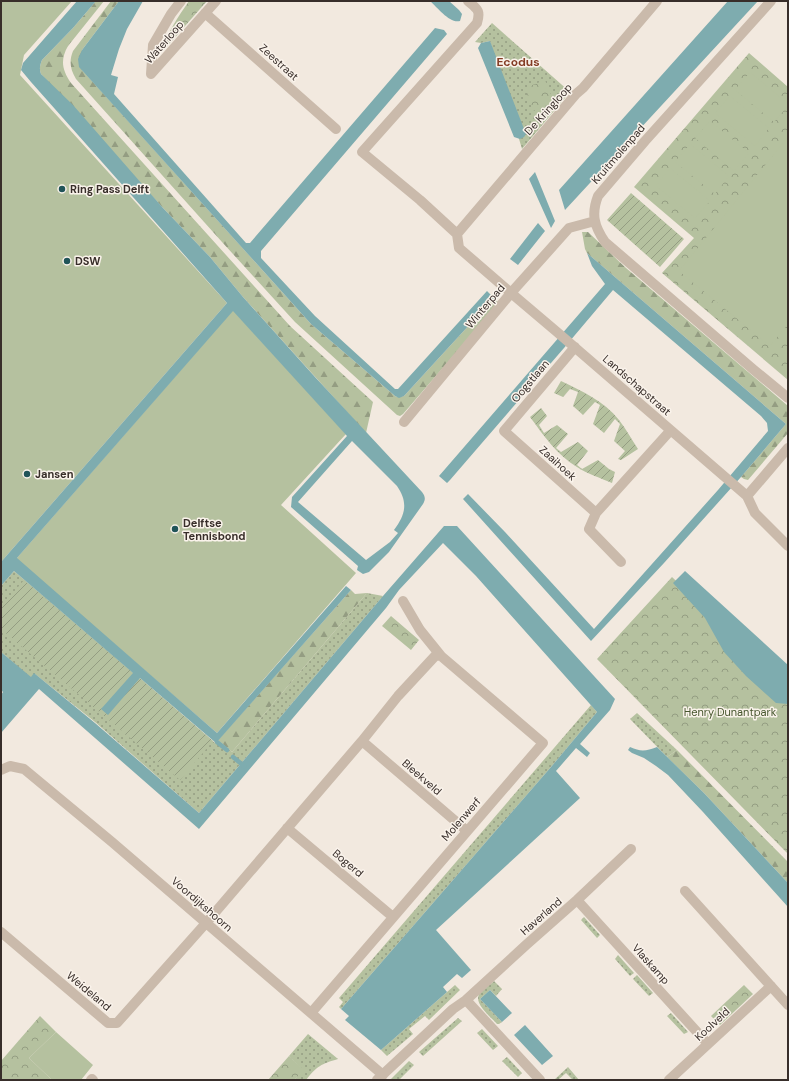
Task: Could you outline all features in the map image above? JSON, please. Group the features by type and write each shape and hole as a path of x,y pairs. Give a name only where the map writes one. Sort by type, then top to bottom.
{"street":[{"name":"Waterloop","path":"181,1 171,14 153,45 151,74 216,1"},
{"path":"468,1 478,10 480,15 477,22 468,34 362,152 420,200 457,234 459,248 511,294"},
{"name":"De Kringloop","path":"457,234 657,1"},
{"name":"Kruitmolenpad","path":"594,221 594,207 598,196 645,141 771,1"},
{"name":"Zeestraat","path":"205,13 336,129"},
{"path":"594,221 605,242 788,398"},
{"name":"Winterpad","path":"404,422 511,294 569,228 594,221"},
{"name":"Landschapstraat","path":"511,294 747,496"},
{"name":"Oogstlaan","path":"504,431 572,345"},
{"name":"Zaaihoek","path":"504,431 596,513"},
{"path":"621,562 589,529 596,513 670,431"},
{"path":"788,448 747,496 755,513 788,546"},
{"name":"Molenwerf","path":"311,1014 543,743 441,656 420,630 403,601"},
{"path":"206,923 362,741 398,696 436,655 441,656"},
{"name":"Bleekveld","path":"362,741 467,831"},
{"name":"Voordijkshoorn","path":"1,770 10,766 24,769 206,923 311,1014 380,1077"},
{"name":"Bogerd","path":"287,828 393,917"},
{"name":"Haverland","path":"380,1077 453,1009 466,1000 577,900 631,849"},
{"path":"685,891 788,1005"},
{"name":"Vlaskamp","path":"577,900 708,1044"},
{"name":"Weideland","path":"1,932 108,1023 117,1023 206,923"},
{"name":"Koolveld","path":"669,1080 771,986"},
{"path":"466,1000 540,1080"}],"green space":[{"name":"Ring Pass Delft","path":"1,1 72,1 24,55 20,75 227,303 1,562"},
{"path":"96,1 104,1 65,51 63,65 71,83 290,326 373,402 366,433 243,297 210,257 163,208 41,74 40,67 42,60 73,28"},
{"path":"111,1 119,1 82,50 82,70 311,324 395,396 404,396 494,298 499,303 403,414 400,416 397,415 295,322 76,79 72,72 71,65 73,51"},
{"path":"189,1 207,1 163,51 170,31"},
{"path":"492,23 570,92 522,149 490,41 481,43 475,42"},
{"path":"749,53 788,87 788,380 662,273 694,238 634,187"},
{"path":"750,72 788,104 788,106 774,122 735,90"},
{"path":"545,80 554,102 533,111 525,88"},
{"path":"730,96 769,128 755,146 715,113"},
{"path":"710,121 749,153 734,171 695,138"},
{"path":"788,137 788,324 770,346 679,271"},
{"path":"690,144 729,176 715,194 675,162"},
{"path":"670,168 710,201 695,218 656,186"},
{"path":"631,193 684,239 660,267 607,220"},
{"path":"582,232 588,232 626,268 788,406 788,433 748,480 741,477 786,424 587,253"},
{"name":"Delftse Tennisbond","path":"233,310 346,434 281,505 356,573 217,733 16,559"},
{"path":"561,381 592,397 607,407 619,420 638,449 621,460 618,459 625,451 614,441 620,424 615,419 604,433 593,424 600,405 595,402 583,415 573,406 578,392 570,389 563,397 554,393"},
{"path":"541,408 547,416 539,425 544,433 557,425 568,434 556,448 561,452 578,442 588,451 577,465 582,469 598,460 615,472 612,483 581,469 557,451 530,417"},
{"path":"14,571 215,743 218,740 232,752 367,593 383,596 199,813 95,722 35,674 31,678 1,652 1,586"},
{"name":"Henry Dunantpark","path":"672,577 788,688 788,854 597,659"},
{"path":"24,580 133,673 101,708 108,714 140,678 213,741 180,780 1,629 1,607"},
{"path":"351,590 355,594 367,593 232,752 218,740"},
{"path":"391,616 419,640 411,650 382,626"},
{"path":"591,705 597,712 341,1009 339,1007 343,1002 339,998"},
{"path":"637,713 677,750 667,757 630,719"},
{"path":"677,750 788,862 788,883 704,793 667,757"},
{"path":"584,917 600,935 597,938 581,920"},
{"path":"618,955 634,973 630,976 615,959"},
{"path":"637,975 653,993 649,996 633,979"},
{"path":"494,981 502,989 496,996 490,990 480,999 502,1022 499,1024 497,1024 483,1010 478,1001 480,993"},
{"path":"455,985 460,990 429,1020 425,1016 409,1029 413,1034 387,1056 381,1050"},
{"path":"744,985 753,994 720,1025 711,1016"},
{"path":"671,1013 688,1032 684,1034 667,1016"},
{"path":"40,1016 56,1032 29,1058 52,1080 1,1080 1,1061"},
{"path":"458,1018 462,1021 423,1056 419,1052"},
{"path":"482,1029 498,1046 493,1050 477,1033"},
{"path":"56,1032 93,1065 81,1080 52,1080 29,1058"},
{"path":"308,1034 338,1059 320,1066 306,1080 294,1080 303,1070 289,1056"},
{"path":"289,1056 304,1070 294,1080 268,1080"},
{"path":"507,1057 522,1073 518,1077 502,1061"},
{"path":"409,1061 414,1065 399,1080 390,1080"},
{"path":"568,1067 579,1080 573,1080 566,1073 558,1080 554,1080"}],"water":[{"path":"77,1 96,1 73,28 42,60 40,67 41,74 73,105 163,208 210,257 243,297 422,492 424,496 425,501 389,552 369,572 363,574 357,570 358,566 291,507 292,497 347,436 233,311 17,558 217,733 346,586 351,590 216,743 140,678 108,715 101,709 133,673 14,571 1,586 1,562 227,303 31,82 21,70 23,63","holes":["352,441 397,486 401,492 404,503 401,519 394,530 398,533 390,542 366,560 298,502"]},
{"path":"119,1 143,1 127,29 119,49 111,75 118,77 114,94 246,243 250,243 435,28 444,30 447,34 261,251 261,258 315,316 395,389 398,389 487,291 494,298 404,396 399,398 395,396 311,324 79,67 78,59 82,50"},
{"path":"430,1 449,1 462,14 460,21 448,18"},
{"path":"728,1 758,1 565,210 559,190"},
{"path":"490,41 526,134 520,139 514,137 478,48 481,43"},
{"path":"535,172 555,221 551,228 529,179"},
{"path":"538,223 545,231 518,265 510,259"},
{"path":"587,253 786,424 664,563 591,641 463,499 468,494 594,629 718,490 768,431 767,423 761,416 613,290 450,480 447,483 439,476 605,284 592,266"},
{"path":"444,526 457,526 615,699 610,710 580,744 590,753 587,757 576,748 556,771 580,798 436,930 471,970 462,978 457,974 443,987 447,992 381,1050 345,1020 349,1016 341,1009 597,712 476,576 443,543 399,590 386,608 199,829 39,689 1,733 1,695 3,692 1,690 1,652 31,677 34,673 95,723 199,813"},
{"path":"685,571 788,665 788,704 776,703 746,676 724,652 705,618 673,583"},
{"path":"630,747 637,750 644,750 657,747 704,793 788,883 788,907 668,775 644,758 632,753 628,750"},
{"path":"490,990 512,1013 502,1022 480,999"},
{"path":"525,1025 553,1056 542,1065 514,1035"}],"waterway":[{"path":"217,742 227,750"},
{"path":"233,757 244,766"}],"place":[{"name":"Ring Pass Delft","path":"62,189"},
{"name":"DSW","path":"67,261"},
{"name":"Jansen","path":"27,474"},
{"name":"Delftse Tennisbond","path":"175,529"}],"district":[{"name":"Ecodus","path":"518,62"}]}
